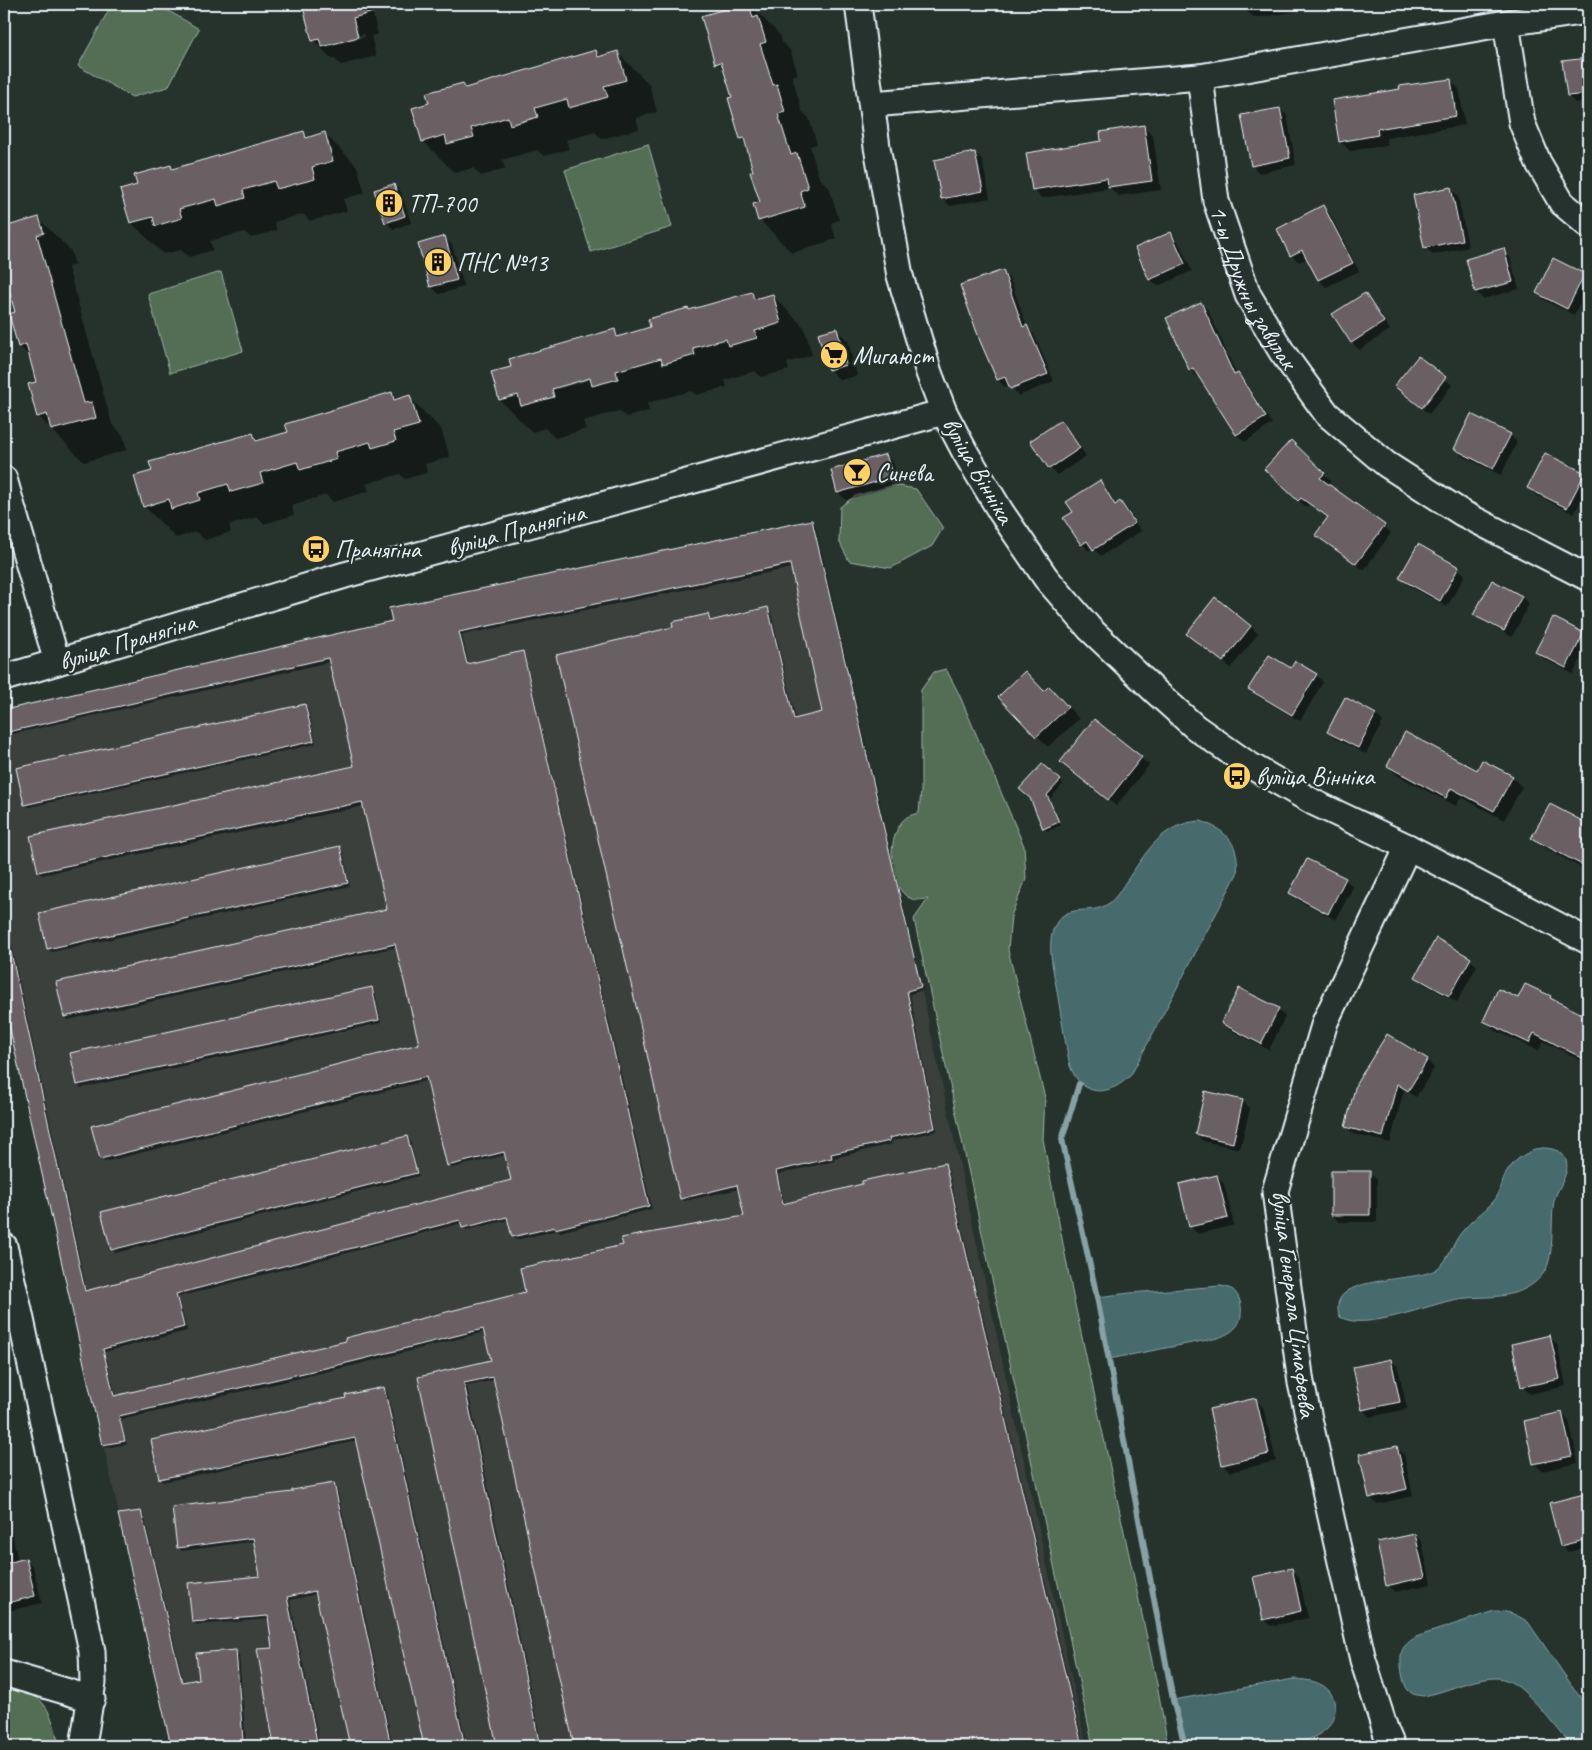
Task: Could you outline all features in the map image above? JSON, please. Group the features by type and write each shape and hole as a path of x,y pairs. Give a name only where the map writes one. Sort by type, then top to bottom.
{"street":[{"name":"вуліца Вінніка","path":"858,4 877,147 900,276 929,373 944,412 1001,512 1046,578 1090,629 1156,692 1195,727 1246,763 1315,803 1408,847 1588,942"},
{"path":"872,104 1200,77 1506,23 1545,10 1588,11"},
{"path":"1506,23 1522,123 1525,131 1538,162 1562,204 1588,225"},
{"name":"1-ы Дружны завулак","path":"1200,77 1216,201 1248,295 1282,352 1328,414 1386,464 1462,513 1588,578"},
{"name":"вуліца Пранягіна","path":"4,678 345,575 944,412"},
{"path":"4,479 57,662"},
{"name":"вуліца Генерала Цімафеева","path":"1392,1746 1362,1660 1301,1383 1275,1191 1326,1022 1408,847"},
{"path":"4,1246 12,1312 89,1632 93,1666 92,1698 83,1746"},
{"path":"4,1673 92,1698"}],"shaded area":[{"path":"812,520 921,987 1086,1746 171,1746 4,1001 4,710 391,621 389,608"}],"green space":[{"path":"112,4 157,4 199,29 168,87 132,97 78,66"},
{"path":"648,144 672,227 591,252 565,170"},
{"path":"221,272 243,351 170,373 148,294"},
{"path":"894,485 916,489 943,528 932,546 891,568 849,561 839,541 840,507 855,496"},
{"path":"946,669 959,694 1024,846 1026,879 1011,916 1008,950 1045,1098 1043,1139 1072,1291 1157,1684 1168,1746 1093,1746 914,919 928,899 914,900 903,893 893,873 892,847 895,834 900,824 907,817 919,813 921,791 921,690 934,672"},
{"path":"4,1679 28,1691 43,1703 52,1720 59,1746 4,1746"}],"water":[{"path":"1201,821 1218,829 1230,840 1236,855 1237,874 1131,1075 1123,1082 1105,1090 1089,1089 1075,1076 1070,1066 1052,960 1051,937 1053,930 1058,921 1070,912 1101,908 1108,904 1117,895 1147,851 1164,834 1175,827"},
{"path":"1542,1148 1552,1149 1561,1153 1567,1163 1567,1169 1554,1201 1549,1260 1542,1275 1536,1281 1522,1290 1507,1295 1458,1299 1398,1316 1365,1321 1351,1321 1340,1317 1338,1303 1345,1293 1373,1282 1424,1274 1440,1266 1465,1229 1494,1201 1506,1174 1514,1163 1529,1152"},
{"path":"1221,1286 1233,1290 1239,1298 1241,1308 1239,1323 1230,1332 1218,1338 1109,1359 1097,1297"},
{"path":"1494,1611 1512,1614 1528,1622 1588,1709 1588,1746 1572,1746 1532,1699 1514,1684 1499,1678 1475,1681 1423,1696 1413,1694 1408,1690 1403,1677 1401,1660 1402,1651 1408,1643 1416,1637"},
{"path":"1294,1679 1315,1682 1331,1693 1335,1708 1334,1717 1321,1733 1305,1741 1285,1747 1185,1746 1173,1700"}],"building":[{"path":"302,4 386,4 387,8 353,18 358,37 322,47 319,39 312,41"},
{"path":"742,4 749,4 753,18 758,16 766,42 760,44 773,85 777,84 785,112 778,114 791,155 797,153 808,188 800,191 805,207 758,221 753,204 760,202 750,172 753,171 744,138 740,139 728,98 732,97 721,62 715,64 701,16"},
{"path":"596,50 598,57 618,51 626,80 604,86 608,97 569,108 567,99 535,108 538,117 510,125 508,117 471,128 474,137 447,144 445,135 422,142 412,108 429,103 426,93 463,83 465,88"},
{"path":"1588,58 1588,94 1567,96 1562,61"},
{"path":"1451,79 1456,116 1377,129 1378,135 1339,142 1332,100 1400,89 1399,86"},
{"path":"1280,108 1290,158 1251,166 1241,115"},
{"path":"1144,125 1152,181 1108,187 1107,178 1032,190 1026,153 1101,141 1100,132"},
{"path":"304,131 306,138 325,132 333,161 312,167 315,179 277,189 274,181 243,190 245,198 218,206 216,199 179,209 182,218 155,226 153,217 130,223 120,190 137,185 134,175 171,165 172,169"},
{"path":"975,152 983,191 941,199 934,160"},
{"name":"ТП-700","path":"394,184 405,216 385,223 374,190"},
{"path":"1451,187 1462,240 1424,248 1413,195"},
{"path":"1323,205 1353,263 1318,280 1302,250 1290,256 1277,229"},
{"path":"39,217 44,233 37,235 84,403 92,402 96,418 51,430 47,414 37,417 28,384 36,382 26,344 18,347 9,314 15,312 4,272 4,227"},
{"path":"1171,232 1185,264 1149,280 1135,248"},
{"name":"ПНС №13","path":"445,236 457,280 430,287 418,244"},
{"path":"1504,248 1513,282 1475,292 1466,259"},
{"path":"1553,258 1585,274 1567,309 1536,293"},
{"path":"1003,270 1023,327 1027,325 1048,374 1010,389 1005,377 997,380 980,341 960,285"},
{"path":"752,292 754,299 773,294 781,323 755,331 757,338 728,346 726,339 693,348 695,355 663,364 661,358 616,371 618,379 592,386 590,378 552,389 554,397 521,406 518,395 499,400 491,372 511,367 509,359 615,329 617,337 650,327 648,319 688,308 689,310"},
{"path":"1365,293 1384,322 1351,343 1332,314"},
{"path":"1201,302 1234,375 1238,373 1266,417 1236,435 1193,368 1189,370 1166,318"},
{"name":"Мигаюст","path":"837,328 846,365 828,370 818,333"},
{"path":"1418,356 1446,377 1422,408 1394,386"},
{"path":"392,392 394,400 410,395 419,425 393,432 396,441 372,448 370,442 335,452 337,459 300,470 297,462 260,473 263,483 231,492 228,484 198,493 200,500 171,509 169,499 143,507 134,476 152,471 149,462 253,433 256,441 288,432 285,424"},
{"path":"1471,414 1511,434 1493,469 1454,449"},
{"path":"1061,420 1080,448 1049,469 1030,441"},
{"path":"1291,440 1325,473 1320,478 1385,525 1356,564 1315,535 1328,517 1301,498 1298,501 1264,469"},
{"path":"1545,453 1585,473 1567,508 1527,488"},
{"path":"886,454 893,477 837,493 831,470"},
{"path":"1100,480 1115,505 1120,501 1135,523 1093,550 1087,541 1081,545 1063,518 1073,512 1066,502"},
{"path":"812,520 921,987 907,991 935,1128 889,1138 890,1141 831,1154 832,1158 776,1171 783,1204 862,1184 862,1181 945,1163 1082,1746 574,1746 493,1377 464,1383 540,1746 497,1746 418,1377 491,1360 483,1329 119,1416 125,1441 102,1445 4,1002 4,953 11,952 85,1291 511,1180 504,1152 447,1166 426,1077 100,1159 91,1126 419,1044 395,944 64,1017 56,982 387,909 362,802 38,872 30,836 354,766 328,658 4,733 4,710 392,621 389,608","holes":["790,564 822,712 794,719 768,607 710,621 708,614 672,622 673,627 556,655 680,1199 737,1185 744,1216 621,1238 623,1245 520,1268 525,1292 345,1338 346,1341 114,1396 103,1349 184,1327 176,1294 460,1220 462,1228 507,1217 512,1237 555,1227 555,1229 649,1206 523,651 467,664 459,632"]},
{"path":"1418,544 1459,567 1440,601 1399,578"},
{"path":"1492,580 1522,596 1504,631 1473,615"},
{"path":"1215,597 1251,626 1223,662 1186,634"},
{"path":"1553,617 1584,633 1566,668 1535,652"},
{"path":"1269,655 1291,668 1295,661 1317,674 1292,715 1248,689"},
{"path":"1025,671 1044,691 1049,686 1068,707 1036,737 998,697"},
{"path":"1345,697 1376,714 1358,748 1327,732"},
{"path":"305,704 314,741 24,805 16,768"},
{"path":"1094,719 1142,757 1108,800 1060,762"},
{"path":"1405,732 1477,770 1482,760 1513,776 1494,811 1451,788 1446,798 1387,766"},
{"path":"1042,764 1061,780 1047,795 1059,822 1043,829 1030,798 1019,789"},
{"path":"1550,804 1588,824 1588,868 1531,838"},
{"path":"340,846 348,883 47,949 39,913"},
{"path":"1307,859 1346,878 1328,914 1289,893"},
{"path":"1436,938 1471,958 1449,996 1415,977"},
{"path":"1525,984 1588,1017 1588,1061 1534,1033 1529,1043 1483,1021 1498,989 1518,998"},
{"path":"372,987 379,1020 77,1085 70,1053"},
{"path":"1239,988 1279,1008 1261,1044 1221,1023"},
{"path":"1387,1034 1428,1059 1408,1091 1397,1084 1383,1137 1345,1127 1356,1084"},
{"path":"1205,1091 1243,1100 1233,1143 1195,1134"},
{"path":"407,1136 417,1173 111,1250 101,1212"},
{"path":"1331,1171 1370,1171 1370,1215 1331,1215"},
{"path":"1217,1175 1228,1218 1189,1227 1179,1184"},
{"path":"1550,1335 1560,1379 1521,1387 1512,1344"},
{"path":"1391,1359 1400,1402 1362,1410 1353,1367"},
{"path":"384,1387 465,1746 424,1746 355,1438 159,1479 151,1440 346,1398 345,1395"},
{"path":"1256,1398 1269,1454 1222,1465 1209,1409"},
{"path":"1562,1412 1572,1456 1533,1464 1524,1421"},
{"path":"1397,1446 1407,1489 1369,1498 1359,1454"},
{"path":"334,1483 391,1746 350,1746 315,1591 287,1597 318,1746 274,1746 257,1649 272,1648 268,1616 192,1622 188,1583 260,1576 253,1538 177,1548 172,1507 292,1492 292,1490"},
{"path":"1588,1493 1588,1539 1560,1546 1549,1503"},
{"path":"141,1511 182,1682 199,1679 196,1653 236,1650 243,1741 197,1744 197,1746 171,1746 118,1514"},
{"path":"1415,1534 1425,1577 1386,1586 1377,1542"},
{"path":"26,1558 35,1596 4,1604 4,1564"},
{"path":"1292,1568 1301,1611 1263,1620 1253,1577"}],"waterway":[{"path":"1079,1084 1062,1139 1097,1297 1173,1700 1185,1746"}],"place":[{"name":"ТП-700","path":"389,203"},
{"name":"ПНС №13","path":"438,262"},
{"name":"Мигаюст","path":"834,355"},
{"name":"Синева","path":"857,472"},
{"name":"Пранягіна","path":"316,549"},
{"name":"вуліца Вінніка","path":"1237,776"}]}
